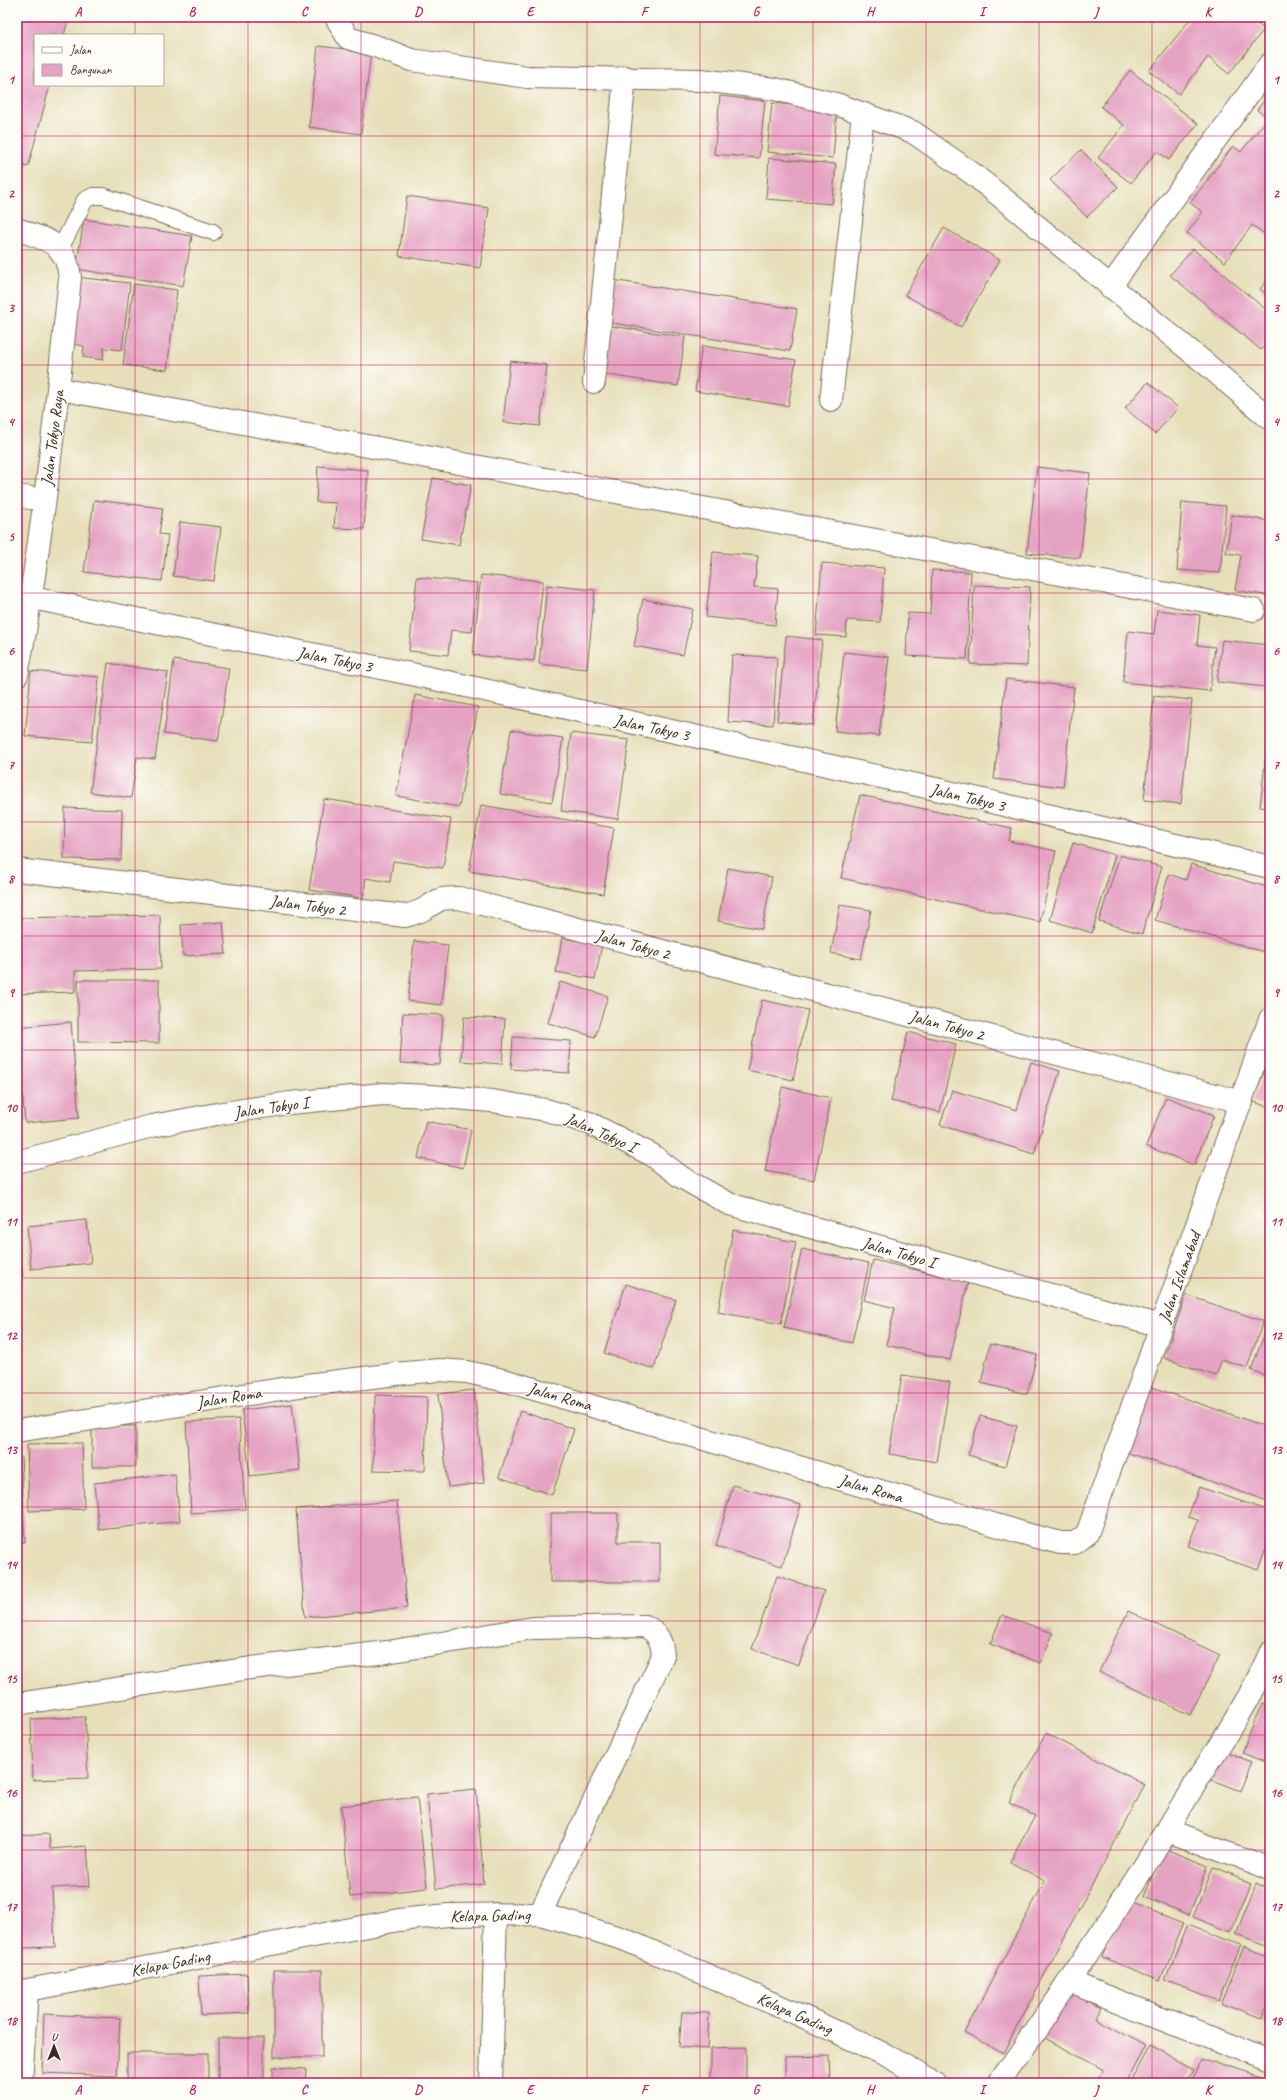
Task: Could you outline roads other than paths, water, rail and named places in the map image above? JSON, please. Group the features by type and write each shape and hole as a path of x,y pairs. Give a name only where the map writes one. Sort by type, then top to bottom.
{"street":[{"path":"336,17 348,38 378,47 411,60 527,77 625,77 701,80 775,89 839,105 913,132 973,174 1205,363 1270,419"},
{"path":"1110,287 1270,64"},
{"path":"594,382 625,77"},
{"path":"831,400 863,114"},
{"path":"17,229 46,240 60,249"},
{"name":"Jalan Tokyo Raya","path":"17,675 32,598 59,389 70,278 68,262 60,249"},
{"path":"59,389 1254,610"},
{"path":"17,496 44,500"},
{"name":"Jalan Tokyo 3","path":"32,598 416,675 940,790 1270,867"},
{"name":"Jalan Tokyo 2","path":"17,870 405,916 425,909 434,901 445,898 459,898 1242,1102"},
{"name":"Jalan Islamabad","path":"1087,1534 1242,1102 1270,1019"},
{"name":"Jalan Tokyo I","path":"17,1162 152,1126 290,1103 382,1094 492,1100 546,1110 588,1123 652,1155 681,1177 729,1204 1161,1326"},
{"name":"Jalan Roma","path":"17,1431 306,1385 440,1370 467,1372 507,1381 1061,1543 1075,1543 1087,1534"},
{"path":"17,1704 251,1668 386,1652 533,1628 645,1626 655,1631 662,1643 664,1656 540,1914"},
{"path":"1000,2083 1070,1982 1167,1830 1263,1687 1270,1653"},
{"path":"1167,1830 1270,1869"},
{"path":"491,2083 496,1914"},
{"name":"Kelapa Gading","path":"22,1991 399,1920 448,1915 540,1914 623,1939 795,2012 886,2055 934,2083"},
{"path":"1070,1982 1270,2061"},
{"path":"21,2083 22,1991"}],"lane":[{"path":"60,249 85,200 93,196 103,196 213,232"}]}
